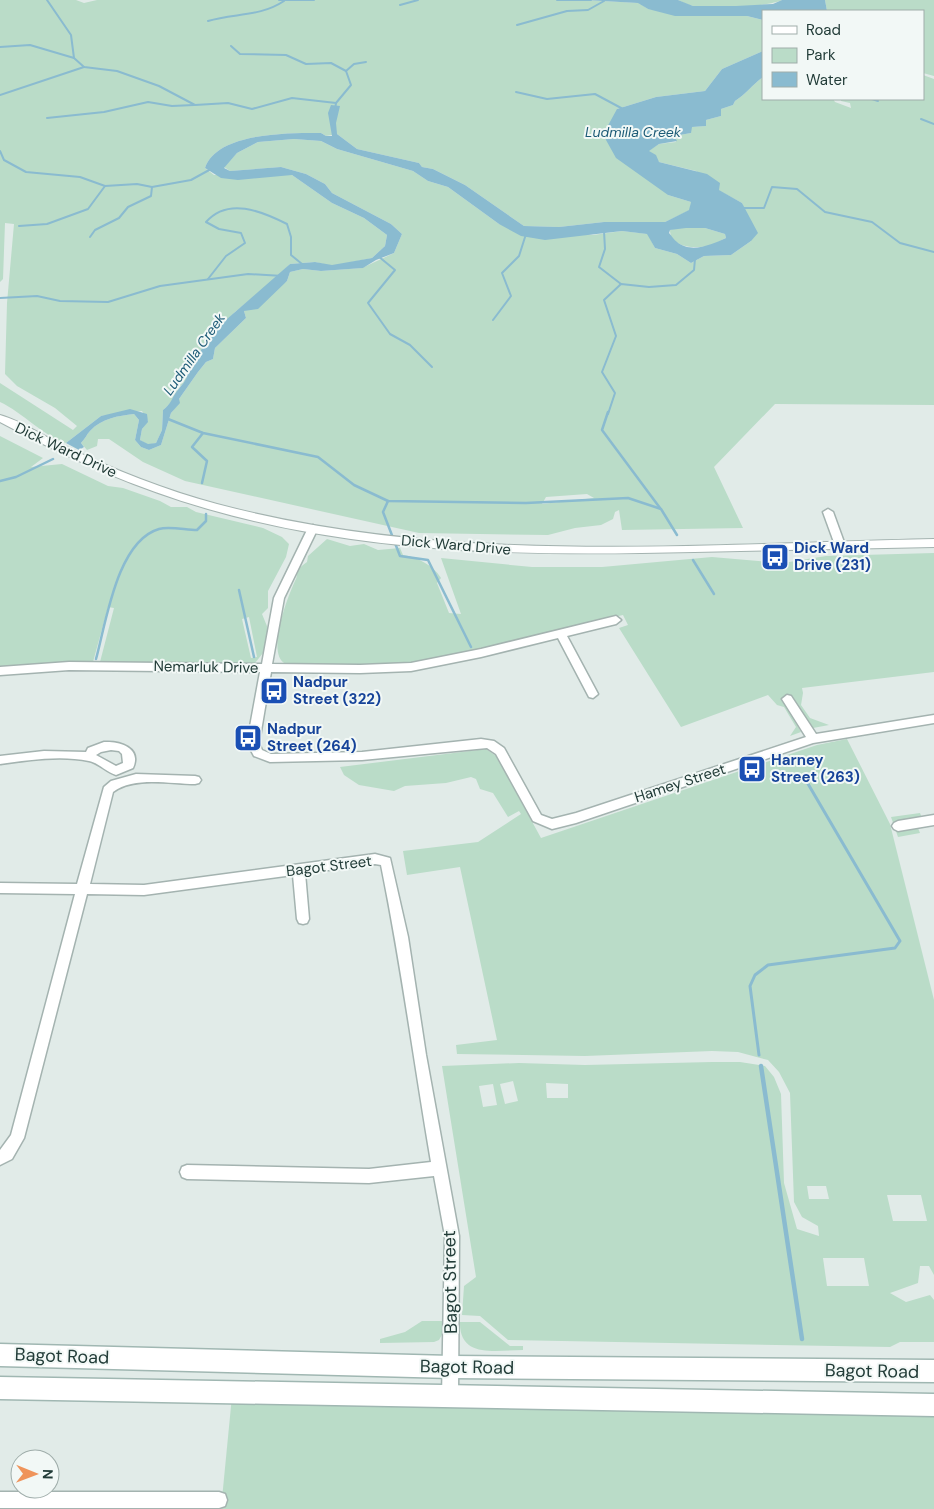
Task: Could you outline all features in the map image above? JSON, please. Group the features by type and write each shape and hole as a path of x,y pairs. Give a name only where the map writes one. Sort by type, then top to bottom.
{"main road":[{"name":"Bagot Road","path":"0,1355 451,1367 934,1371"},
{"name":"Bagot Road","path":"0,1388 450,1398 934,1405"}],"street":[{"name":"Dick Ward Drive","path":"0,418 55,448 168,493 238,512 313,528 393,539 515,550 934,543"},
{"path":"828,512 840,545"},
{"path":"266,668 279,598 313,528"},
{"name":"Nemarluk Drive","path":"0,671 69,666 411,667 616,620"},
{"path":"561,634 592,694"},
{"name":"Hamey Street","path":"266,668 253,743 255,749 263,756 328,758 438,749 481,742 490,744 500,751 537,818 544,823 552,824 568,821 813,739 934,720"},
{"path":"786,699 813,739"},
{"path":"0,760 37,757 90,757"},
{"path":"0,1158 7,1154 17,1138 80,889 105,800 112,786 127,780 195,780"},
{"path":"898,826 934,820"},
{"name":"Bagot Street","path":"0,888 144,890 375,859 384,860 388,864 452,1236 450,1398"},
{"path":"299,870 304,919"},
{"path":"187,1172 369,1176 439,1168"},
{"path":"0,1500 219,1500"}],"green space":[{"path":"0,0 76,0 84,3 97,0 585,0 639,3 648,9 747,16 762,20 762,51 722,69 705,91 656,97 617,109 668,195 691,202 690,210 665,222 604,222 559,227 524,226 465,185 433,169 422,167 419,163 357,149 337,134 326,136 321,133 291,133 256,137 224,147 212,156 205,168 214,175 292,175 332,203 364,218 387,235 385,246 372,258 332,266 315,262 290,264 235,312 203,346 196,360 188,367 186,380 163,410 162,430 156,443 148,445 140,440 142,429 148,421 142,411 101,416 66,443 50,436 0,402 0,383 73,430 77,426 55,408 17,386 5,374 7,303 14,224 5,223 3,279 0,282"},
{"path":"678,0 782,0 752,6 712,7 693,6"},
{"path":"825,0 934,0 934,76 924,73 924,10 827,10"},
{"path":"924,75 934,79 934,405 775,404 714,467 743,528 622,530 619,510 615,512 613,519 601,525 575,528 548,535 419,533 185,481 143,462 109,439 98,439 97,446 87,450 81,443 90,431 105,420 134,414 139,420 135,440 141,447 149,450 161,445 171,413 198,372 206,362 213,359 215,348 246,318 244,311 287,281 290,272 303,269 321,271 362,268 394,253 402,234 391,224 332,193 325,184 306,174 281,167 230,171 224,167 237,153 258,142 294,139 321,141 337,149 413,171 428,181 448,187 499,224 593,235 622,231 648,234 655,248 677,254 691,263 704,256 731,255 751,241 747,216 742,203 718,190 696,171 659,162 648,151 659,144 676,142 674,136 691,133 691,127 706,126 706,120 721,116 721,109 733,105 735,101 762,78 762,100 834,100 851,108 850,103 841,101 924,100","holes":["587,494 594,498 542,504 546,497"]},
{"path":"676,228 705,228 725,234 726,238 716,244 706,246 686,246 675,241 671,236 670,230"},
{"path":"0,436 43,458 31,467 62,464 108,486 123,488 160,501 171,507 187,507 196,512 263,528 282,537 289,544 286,557 268,591 268,608 262,614 269,631 263,653 255,663 100,662 114,608 108,607 93,662 40,663 0,668","holes":["249,617 257,657 251,658 242,619"]},
{"path":"327,539 350,546 364,544 378,550 400,548 403,555 424,562 438,573 441,578 437,583 449,613 461,614 441,558 532,567 602,567 712,557 783,563 826,556 934,553 934,672 802,688 801,705 810,718 829,725 813,728 788,709 801,732 790,736 796,727 784,707 777,705 768,695 681,727 619,628 628,625 623,615 436,659 361,666 286,664 280,658 278,649 280,625 284,611 298,570 307,562 308,556"},
{"path":"847,739 890,824 934,1000 934,1275 929,1266 920,1266 918,1283 890,1293 906,1302 930,1295 934,1300 934,1342 900,1342 890,1347 508,1340 480,1316 462,1315 464,1286 476,1277 442,1066 519,1063 585,1065 740,1062 765,1066 774,1077 781,1094 784,1183 797,1229 819,1236 818,1226 802,1217 794,1202 790,1093 779,1072 768,1060 738,1052 712,1051 585,1056 457,1054 456,1045 497,1040 460,867 407,875 403,851 478,842 521,814 519,811 508,817 493,793 480,789 476,779 471,777 446,783 405,786 394,791 359,785 344,775 340,767 486,749 496,756 541,838 817,745","holes":["513,1081 518,1101 505,1104 500,1084","546,1083 568,1084 568,1098 547,1098","493,1084 497,1105 483,1107 479,1086","807,1186 826,1186 829,1199 809,1199","887,1195 921,1195 927,1221 893,1221","823,1258 864,1258 869,1286 827,1286"]},
{"path":"920,813 922,818 896,823 899,831 918,828 920,833 898,837 891,817"},
{"path":"422,1321 444,1321 444,1331 439,1340 434,1342 380,1343 380,1339 405,1332"},
{"path":"460,1322 480,1322 510,1346 523,1346 523,1350 491,1351 473,1347 466,1342 461,1334"},
{"path":"232,1396 934,1413 934,1509 221,1509"}],"water":[{"path":"585,0 678,0 693,6 736,6 773,4 782,0 825,0 827,10 762,10 762,20 747,16 675,16 648,9 638,3"},
{"path":"762,51 762,78 735,101 733,105 721,109 721,116 706,120 706,126 692,127 691,133 674,136 677,141 659,144 649,151 656,155 659,162 707,174 720,183 719,190 742,203 758,233 751,241 731,255 704,256 691,263 677,254 655,248 647,234 622,231 545,240 521,236 499,224 448,187 428,181 413,171 337,149 321,141 294,139 258,142 237,153 224,168 230,171 281,167 306,174 325,184 332,193 391,224 402,234 394,253 376,260 363,268 321,271 303,269 290,272 287,281 258,309 244,311 246,318 215,348 213,359 206,362 198,372 179,399 180,403 171,413 161,445 149,450 141,447 135,440 139,420 134,414 116,417 100,423 89,432 81,443 84,447 79,450 66,443 101,416 130,409 147,414 148,422 142,429 140,440 148,444 156,443 162,430 163,410 185,381 188,367 196,360 203,346 227,319 290,264 315,262 332,265 372,258 385,246 387,235 364,218 332,203 292,175 238,180 221,178 205,168 212,156 224,147 256,137 291,133 321,133 326,136 332,136 328,113 331,105 340,106 336,123 337,134 357,149 419,163 422,167 433,169 465,185 524,226 559,227 604,222 665,222 689,210 691,202 668,195 616,158 606,140 605,131 617,109 656,97 705,91 722,69","holes":["705,228 725,234 726,238 695,248 683,246 669,233 670,230"]}],"waterway":[{"path":"47,0 71,35 74,58"},
{"path":"279,0 314,0"},
{"path":"400,5 418,0"},
{"path":"557,0 591,0"},
{"path":"208,21 266,10 284,1"},
{"path":"517,25 567,11 588,10 604,1"},
{"path":"0,47 30,45 74,58"},
{"path":"231,46 240,54 286,55 306,64 331,63 346,71"},
{"path":"74,58 84,67"},
{"path":"346,71 354,64 366,62"},
{"path":"0,95 84,67"},
{"path":"84,67 117,71 159,86 195,105 228,103 252,109 292,98 336,103"},
{"path":"336,103 351,85 346,71"},
{"path":"516,92 547,99 595,94 623,109"},
{"path":"47,118 104,112 148,102 172,106 194,105"},
{"path":"335,110 336,103"},
{"path":"921,119 934,124"},
{"path":"0,151 4,160 26,172 80,177 105,186"},
{"path":"152,187 191,180 211,169"},
{"path":"105,186 137,184 152,187"},
{"path":"19,226 47,224 88,209 105,186"},
{"path":"90,237 95,230 119,218 128,207 151,196 152,187"},
{"path":"740,208 764,208 772,187 797,189 825,212 872,222 900,243 934,252"},
{"path":"208,279 226,256 245,243 241,233 219,229 206,222 215,214 234,208 256,211 287,224 291,237 291,255 302,264"},
{"path":"604,231 605,249 599,267 621,284"},
{"path":"493,320 511,296 502,273 519,256 526,234"},
{"path":"378,256 395,270 368,303 390,334 410,345 432,367"},
{"path":"621,284 649,287 676,285 694,270 695,259"},
{"path":"0,298 37,296 60,301 108,302 160,286 248,274 283,276"},
{"path":"608,414 615,393 602,372 616,336 604,300 621,284"},
{"path":"608,412 602,430 660,508"},
{"path":"168,419 203,433"},
{"path":"202,483 207,461 192,447 203,433"},
{"path":"203,433 318,457 354,485 388,501"},
{"name":"Ludmilla Creek","path":"0,481 16,477 53,459"},
{"path":"388,501 526,503 628,498 661,509 677,535"},
{"path":"388,501 383,512 400,556 428,560 471,647"},
{"path":"96,659 109,605 123,566 133,549 145,537 159,529 197,530 206,521 206,514"},
{"path":"693,560 714,594"},
{"path":"239,590 254,657"},
{"path":"759,1055 750,986 755,975 768,965 895,948 900,941 804,777"},
{"path":"761,1066 802,1339"}],"place":[{"name":"Dick Ward Drive (231)","path":"775,557"},
{"name":"Nadpur Street (322)","path":"274,691"},
{"name":"Nadpur Street (264)","path":"248,738"},
{"name":"Harney Street (263)","path":"752,769"}]}
